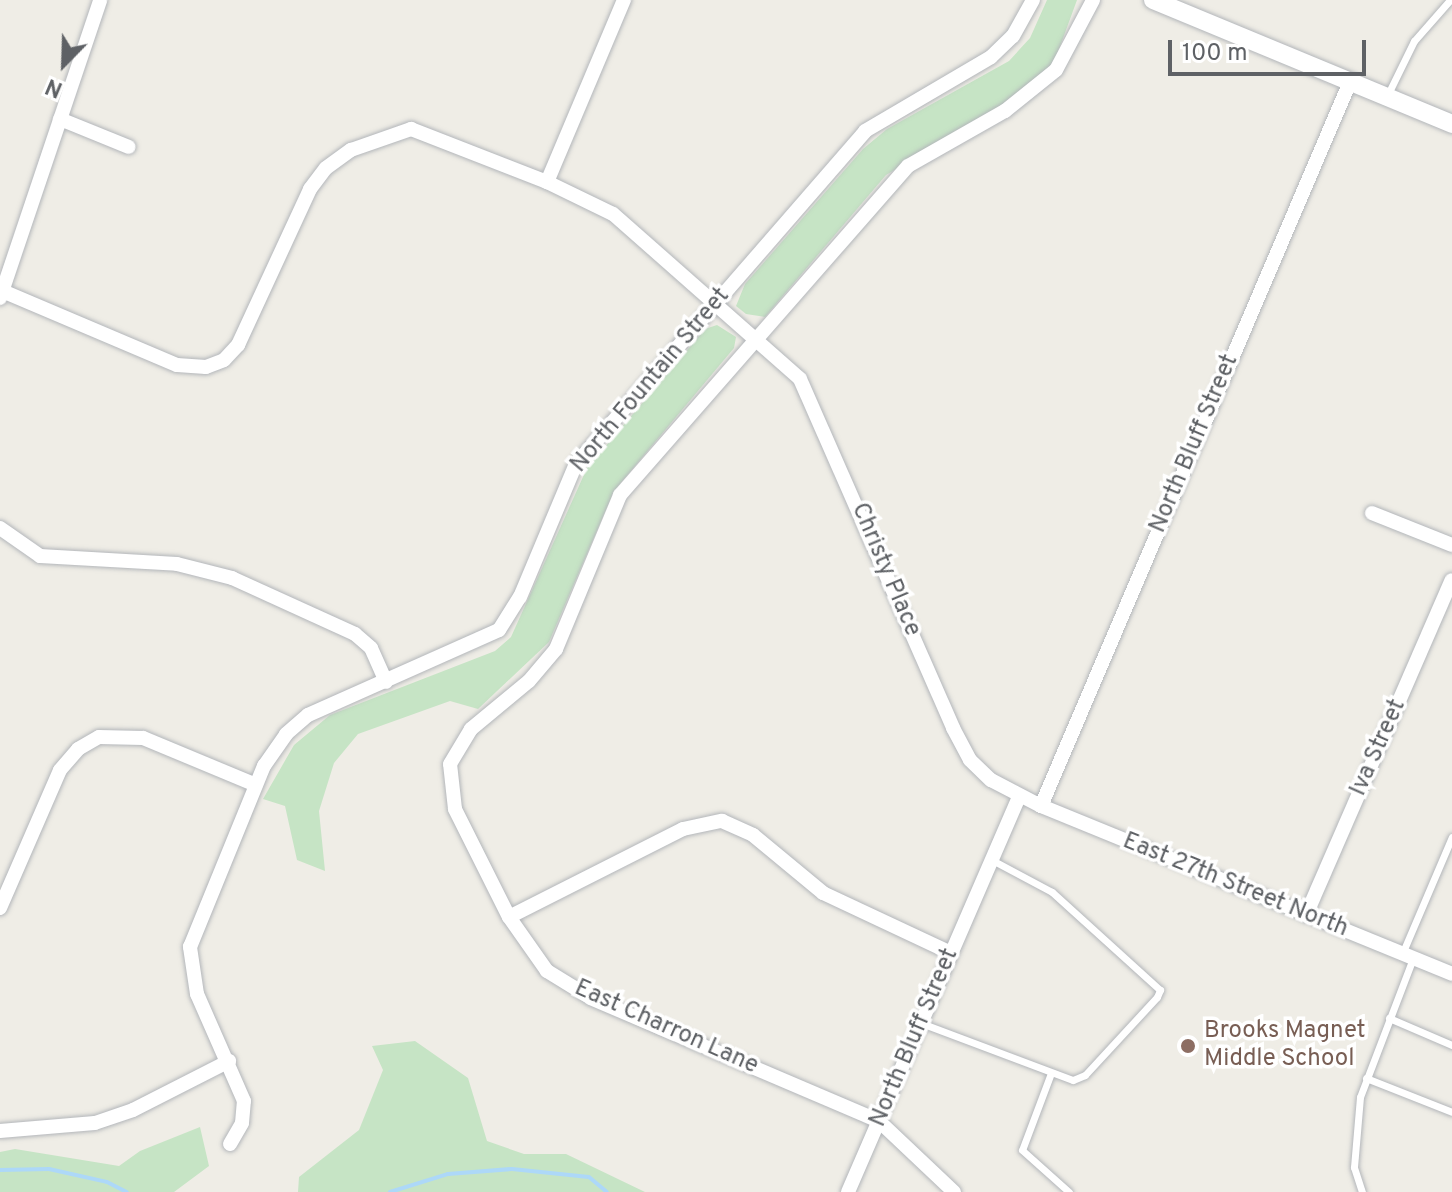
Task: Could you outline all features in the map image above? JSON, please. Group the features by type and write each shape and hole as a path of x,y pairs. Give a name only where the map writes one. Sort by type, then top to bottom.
{"street":[{"path":"1,293 100,0"},
{"path":"547,182 624,0"},
{"name":"North Fountain Street","path":"230,1144 242,1123 244,1101 197,994 190,947 256,785 286,734 308,715 499,630 520,597 576,464 865,131 991,57 1013,36 1033,0"},
{"name":"North Fountain Street","path":"455,754 471,729 522,687 556,649 620,495 908,166 1005,111 1056,70 1093,0"},
{"path":"1153,0 1452,124"},
{"name":"North Bluff Street","path":"1041,806 1350,82"},
{"path":"60,119 129,147"},
{"name":"Christy Place","path":"1,293 193,368 224,360 238,345 310,189 326,168 351,150 411,129 547,182 613,214 800,379 970,760 1019,796"},
{"path":"1372,513 1452,545"},
{"path":"0,528 40,556 177,564 232,578 355,634 371,648 386,682"},
{"name":"Iva Street","path":"1306,915 1452,580"},
{"path":"0,908 60,770 78,749 99,737 143,738 256,785"},
{"name":"East Charron Lane","path":"455,754 450,788 455,809 509,917 547,971 571,988 879,1121"},
{"name":"North Bluff Street","path":"848,1192 1019,796"},
{"name":"East 27th Street North","path":"1019,796 1452,974"},
{"path":"509,917 683,829 722,821 753,835 823,893 951,953"},
{"path":"0,1131 95,1123 133,1110 229,1061"},
{"path":"879,1121 954,1192"}],"lane":[{"path":"1387,97 1414,41 1450,0"},
{"path":"1362,1192 1354,1167 1353,1142 1366,1078 1452,837"},
{"path":"921,1023 1073,1080 1085,1075 1160,990 1052,892 992,860"},
{"path":"1389,1018 1452,1045"},
{"path":"1051,1073 1022,1150 1069,1192"},
{"path":"1366,1078 1452,1112"}],"green space":[{"path":"1047,0 1077,0 1055,60 1040,76 1001,106 886,175 765,317 746,314 736,306 745,284 863,149 887,129 1009,61 1030,38"},
{"path":"717,325 736,337 734,348 614,491 549,642 478,709 450,701 358,734 334,763 319,811 325,871 297,860 285,806 263,799 294,745 330,715 495,651 511,637 587,468 705,329"},
{"path":"415,1041 468,1078 487,1141 524,1154 566,1154 645,1192 298,1192 299,1177 359,1130 383,1070 372,1046"},
{"path":"200,1127 209,1166 174,1192 0,1192 0,1152 15,1149 119,1166 140,1151"}],"waterway":[{"path":"0,1170 49,1169 107,1182 127,1192"},
{"path":"390,1192 448,1174 512,1169 589,1177 607,1192"}],"place":[{"name":"Brooks Magnet Middle School","path":"1188,1046"}]}
